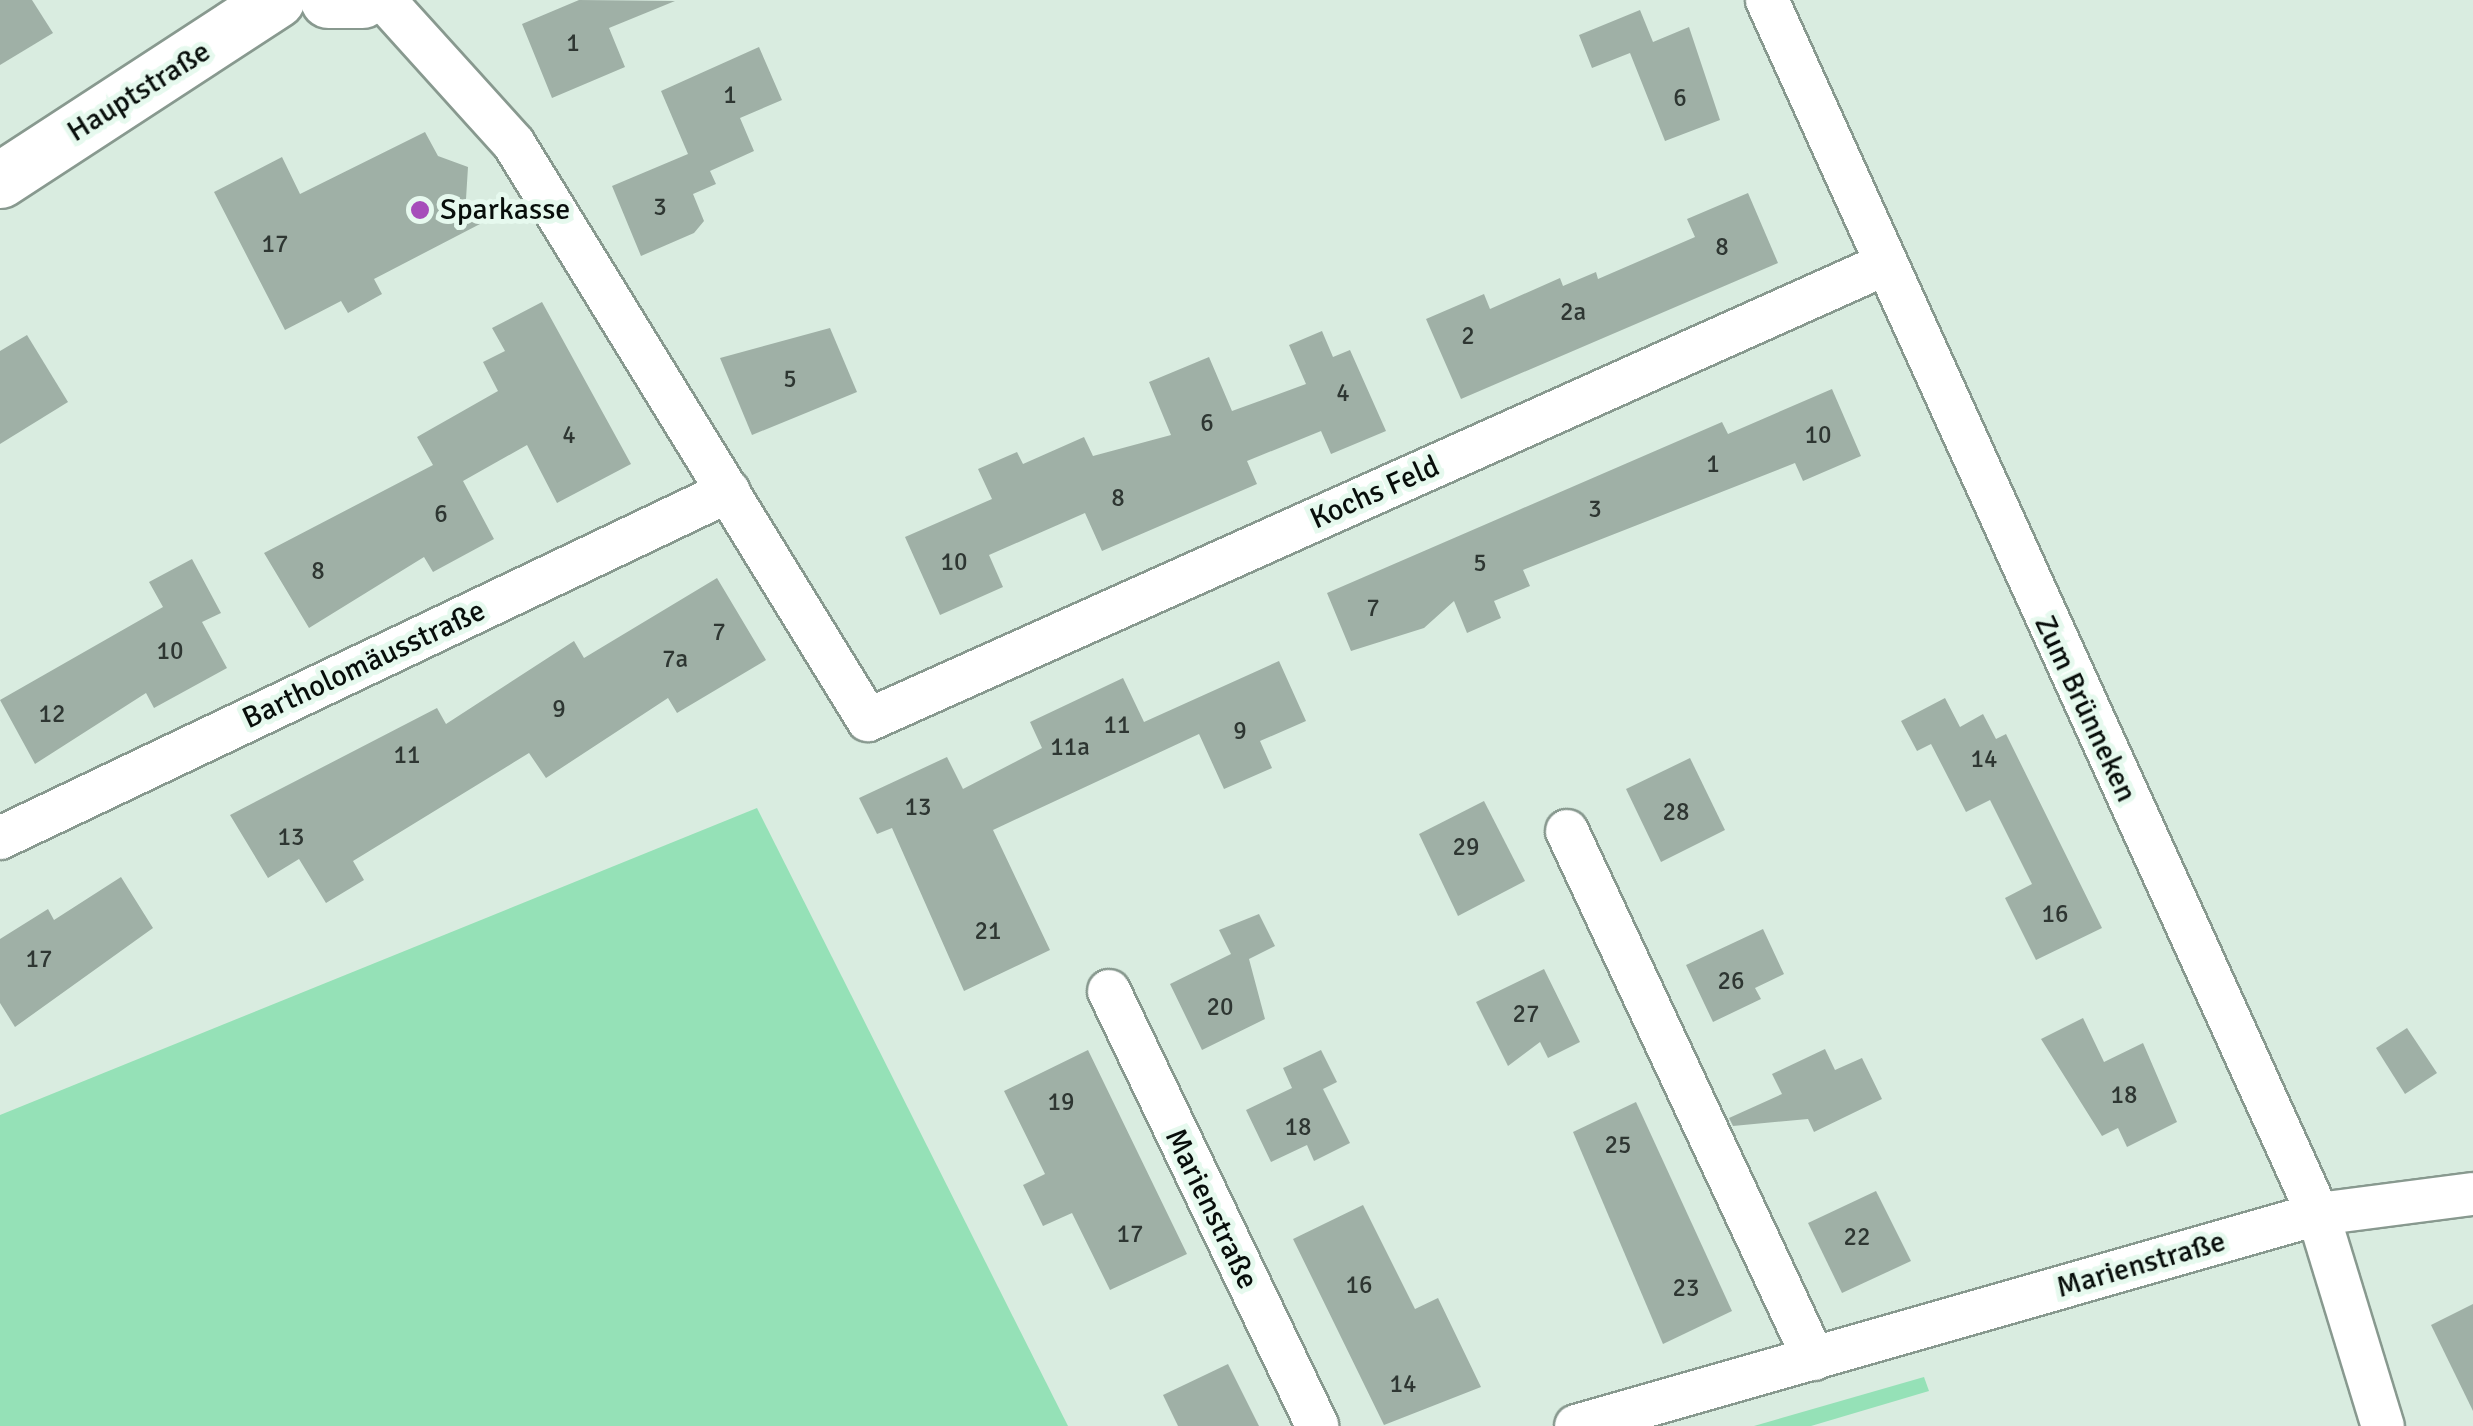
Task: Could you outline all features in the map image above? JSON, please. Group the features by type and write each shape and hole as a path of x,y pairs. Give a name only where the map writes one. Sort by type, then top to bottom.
{"main road":[{"name":"Hauptstraße","path":"0,180 276,0"},
{"path":"328,0 362,0"}],"street":[{"path":"384,0 514,144 728,491"},
{"name":"Zum Brünneken","path":"1768,0 1881,266 2318,1214 2383,1426"},
{"name":"Kochs Feld","path":"728,491 868,720 1881,266"},
{"name":"Bartholomäusstraße","path":"0,838 728,491"},
{"path":"1566,831 1814,1359"},
{"name":"Marienstraße","path":"1109,991 1317,1426"},
{"name":"Marienstraße","path":"1576,1426 2318,1214 2473,1194"}],"green space":[{"path":"757,808 1068,1426 0,1426 0,1115"},
{"path":"1924,1377 1929,1391 1811,1426 1754,1426"}],"building":[{"path":"0,0 32,0 53,33 0,65"},
{"path":"579,0 675,1 609,28 625,67 552,98 522,24"},
{"path":"1640,10 1653,42 1689,27 1720,120 1665,141 1630,53 1592,68 1579,35"},
{"path":"759,47 782,100 740,118 754,151 710,171 716,184 693,194 704,221 694,233 641,256 612,186 688,154 661,91"},
{"path":"425,132 438,156 468,167 466,199 480,224 374,279 382,294 348,313 341,301 285,330 214,192 282,157 300,194"},
{"path":"1748,193 1778,263 1461,399 1426,319 1484,294 1490,309 1560,278 1563,286 1596,272 1598,279 1695,237 1687,219"},
{"path":"542,302 631,464 557,503 527,445 463,481 494,539 433,572 424,557 309,628 264,553 433,465 417,437 498,391 483,362 505,351 492,328"},
{"path":"830,328 857,392 752,435 720,358"},
{"path":"1322,331 1333,357 1350,350 1386,431 1331,454 1321,431 1247,461 1257,484 1102,551 1085,513 989,555 1003,587 940,615 905,537 992,499 978,469 1017,452 1023,464 1084,437 1093,456 1171,435 1149,382 1209,357 1232,411 1306,384 1289,345"},
{"path":"27,335 68,402 0,444 0,351"},
{"path":"1832,389 1861,456 1803,481 1795,463 1523,570 1530,586 1494,601 1501,618 1467,633 1454,601 1424,628 1351,651 1327,593 1722,422 1728,434"},
{"path":"192,559 221,613 202,622 227,668 154,708 146,693 35,764 0,700 163,607 149,582"},
{"path":"717,578 766,660 677,713 668,698 546,778 529,753 353,861 364,880 326,903 299,859 268,878 230,815 437,708 446,724 574,641 584,658"},
{"path":"1279,661 1306,721 1260,741 1272,768 1224,789 1199,734 993,830 1050,950 964,991 892,828 877,834 859,798 947,757 963,789 1042,748 1030,722 1123,678 1144,722"},
{"path":"1945,698 1960,727 1983,714 1996,739 2006,734 2102,928 2036,960 2005,898 2032,884 1990,800 1966,812 1931,744 1917,751 1901,721"},
{"path":"1690,758 1725,830 1661,862 1626,789"},
{"path":"1484,801 1525,881 1458,916 1419,834"},
{"path":"121,877 153,928 15,1027 0,1003 0,939 48,909 54,920"},
{"path":"1259,914 1275,946 1249,959 1265,1019 1202,1050 1170,984 1231,954 1219,930"},
{"path":"1763,929 1784,974 1755,988 1761,999 1713,1022 1686,965"},
{"path":"1544,969 1580,1042 1548,1058 1540,1042 1508,1066 1476,1002"},
{"path":"2083,1018 2104,1062 2143,1043 2177,1122 2127,1147 2118,1128 2102,1136 2041,1039"},
{"path":"2407,1028 2437,1073 2405,1094 2376,1048"},
{"path":"1825,1049 1835,1070 1862,1058 1882,1099 1814,1132 1808,1119 1733,1126 1729,1118 1782,1094 1772,1074"},
{"path":"1088,1050 1187,1254 1110,1290 1072,1213 1043,1226 1023,1185 1045,1174 1004,1091"},
{"path":"1321,1050 1337,1082 1323,1089 1350,1143 1314,1161 1307,1145 1271,1162 1246,1110 1292,1088 1283,1068"},
{"path":"1636,1102 1732,1311 1663,1344 1573,1132"},
{"path":"1876,1191 1911,1261 1842,1293 1808,1223"},
{"path":"1363,1205 1415,1309 1438,1298 1481,1387 1384,1425 1293,1239"},
{"path":"2473,1304 2473,1411 2431,1325"},
{"path":"1228,1364 1259,1426 1178,1426 1163,1395"}],"place":[{"name":"Sparkasse","path":"420,210"}]}
